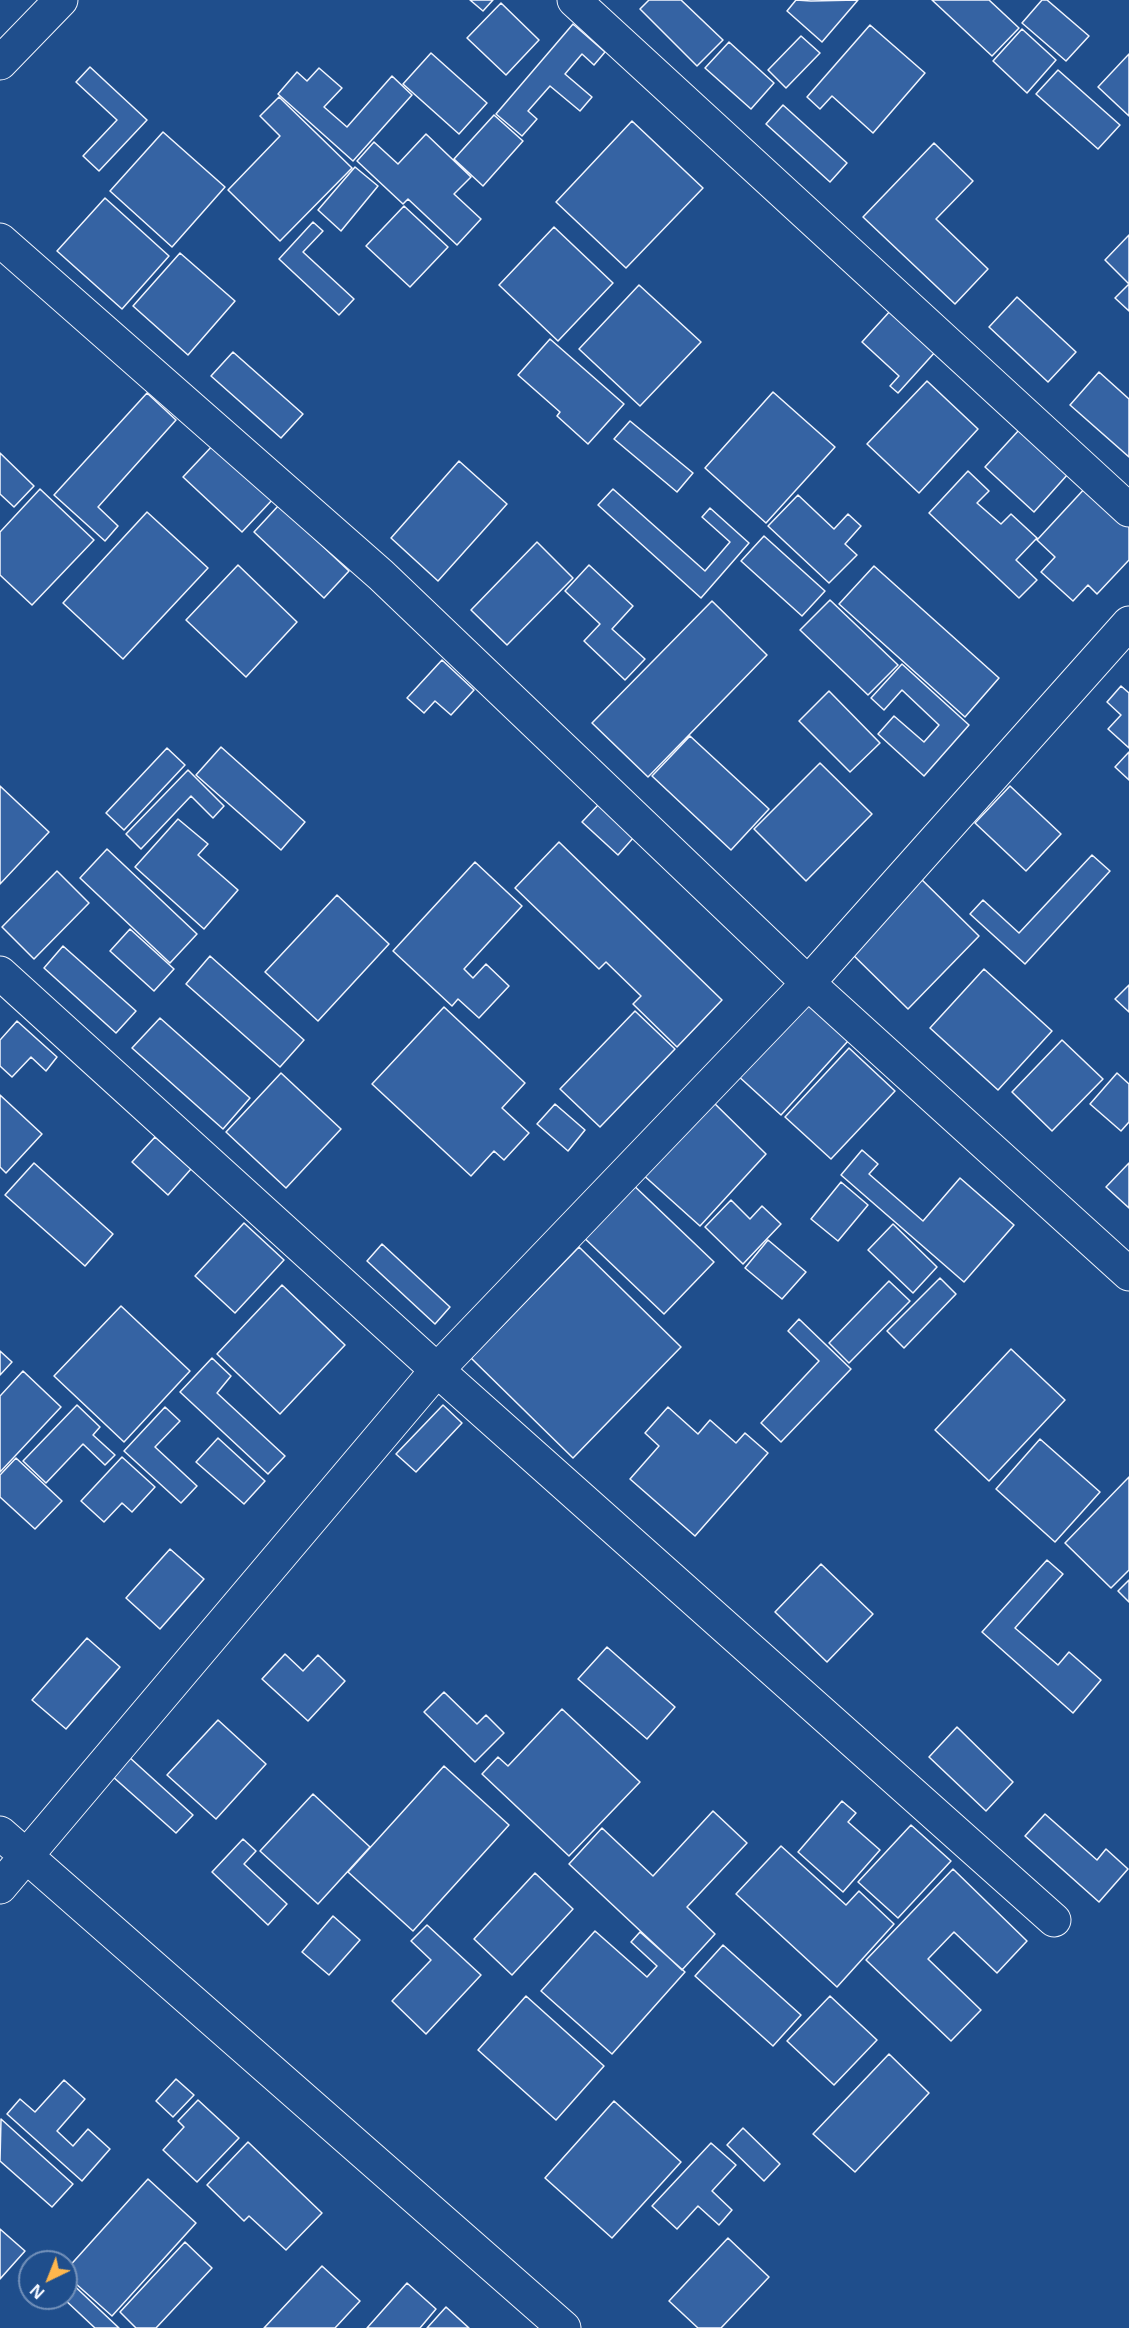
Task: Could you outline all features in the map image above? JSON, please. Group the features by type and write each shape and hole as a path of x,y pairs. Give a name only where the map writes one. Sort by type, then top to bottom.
{"street":[{"path":"0,63 61,0"},
{"path":"574,0 1129,510"},
{"path":"0,240 381,575 808,983 1129,1274"},
{"path":"0,1887 437,1370 808,983 1129,623"},
{"path":"0,973 437,1370 1054,1920"},
{"path":"0,1833 564,2328"}],"building":[{"path":"470,0 493,0 483,11"},
{"path":"649,0 681,0 723,40 697,66 640,9"},
{"path":"796,0 858,0 822,42 787,11"},
{"path":"932,0 989,0 1019,28 992,56"},
{"path":"1042,0 1047,0 1089,36 1066,61 1022,23"},
{"path":"501,3 539,40 506,75 467,38"},
{"path":"573,24 605,52 594,65 582,54 565,74 592,97 580,111 550,86 528,111 537,119 522,136 496,114"},
{"path":"870,25 925,73 873,133 832,96 820,109 807,97"},
{"path":"1022,29 1056,60 1027,93 993,61"},
{"path":"801,36 820,53 786,88 768,70"},
{"path":"729,42 774,83 751,109 705,68"},
{"path":"431,53 487,103 459,134 403,84"},
{"path":"1129,54 1129,116 1098,87"},
{"path":"90,67 147,120 99,171 83,156 117,120 76,82"},
{"path":"319,68 342,88 324,107 347,127 392,76 412,95 353,161 278,94 297,72 307,81"},
{"path":"1058,70 1120,125 1098,149 1036,94"},
{"path":"279,97 352,168 280,241 228,190 280,136 260,116"},
{"path":"783,105 847,163 830,182 766,124"},
{"path":"494,115 523,141 483,186 454,159"},
{"path":"632,121 703,188 626,268 556,202"},
{"path":"163,132 225,187 172,247 110,191"},
{"path":"426,134 471,177 454,194 481,219 457,245 408,199 403,204 357,161 374,142 398,164"},
{"path":"934,143 973,181 936,219 988,269 955,304 863,217"},
{"path":"355,167 378,186 341,231 318,210"},
{"path":"105,198 169,256 122,309 57,251"},
{"path":"404,206 448,247 410,287 366,246"},
{"path":"313,222 323,231 303,252 354,299 339,315 279,259"},
{"path":"554,227 613,283 558,341 499,285"},
{"path":"1129,235 1129,284 1105,260"},
{"path":"180,253 235,301 188,355 133,306"},
{"path":"1129,284 1129,311 1115,298"},
{"path":"639,285 701,342 640,406 579,349"},
{"path":"1017,297 1076,352 1048,382 989,327"},
{"path":"891,310 936,351 898,393 890,386 899,376 862,342"},
{"path":"550,339 624,404 588,444 557,416 560,412 518,375"},
{"path":"233,352 303,414 281,438 211,376"},
{"path":"1099,372 1129,399 1129,457 1070,405"},
{"path":"927,381 978,429 919,493 867,444"},
{"path":"773,392 835,447 766,523 705,468"},
{"path":"147,393 176,420 98,507 118,526 105,541 54,495"},
{"path":"630,421 693,473 677,492 614,439"},
{"path":"1019,430 1068,474 1034,512 985,467"},
{"path":"215,443 274,498 242,532 183,477"},
{"path":"0,453 34,486 14,507 0,494"},
{"path":"459,461 507,504 438,581 391,538"},
{"path":"968,471 989,491 977,503 1001,524 1011,514 1037,538 1016,560 1037,580 1019,598 929,513"},
{"path":"1087,486 1129,526 1129,560 1097,594 1088,585 1073,601 1041,572 1055,557 1037,540"},
{"path":"40,489 94,540 32,605 0,575 0,532"},
{"path":"613,489 705,571 730,542 702,517 710,508 749,543 701,598 598,505"},
{"path":"798,495 834,529 848,514 861,526 845,544 857,555 829,583 768,526"},
{"path":"279,505 349,571 324,598 254,532"},
{"path":"147,512 208,568 123,659 63,603"},
{"path":"764,536 825,591 802,616 741,561"},
{"path":"537,542 573,578 507,645 471,610"},
{"path":"238,565 297,622 246,677 186,620"},
{"path":"589,565 633,606 612,629 645,659 625,680 584,641 600,624 565,591"},
{"path":"874,566 999,678 965,717 839,604"},
{"path":"830,600 898,665 868,695 800,630"},
{"path":"712,601 767,655 648,777 592,723"},
{"path":"442,660 474,690 451,715 435,701 424,713 407,698"},
{"path":"902,664 969,725 924,776 878,734 894,716 924,742 939,725 902,690 884,710 871,698"},
{"path":"1121,686 1129,693 1129,748 1108,729 1121,715 1107,702"},
{"path":"829,691 880,743 850,772 799,721"},
{"path":"690,736 769,809 731,850 652,776"},
{"path":"221,747 305,822 281,850 196,775"},
{"path":"167,748 185,765 124,830 106,813"},
{"path":"1129,752 1129,780 1115,767"},
{"path":"820,763 872,814 806,881 754,829"},
{"path":"188,770 224,806 213,818 191,796 141,849 126,834"},
{"path":"0,786 49,832 0,884"},
{"path":"1010,786 1061,834 1026,871 975,823"},
{"path":"599,804 634,837 618,855 582,822"},
{"path":"178,819 208,844 198,855 238,890 204,929 135,867"},
{"path":"559,842 722,1000 677,1047 633,1004 641,996 606,962 599,969 515,888"},
{"path":"107,849 197,934 170,963 80,878"},
{"path":"1092,855 1110,871 1025,964 970,914 983,900 1019,933"},
{"path":"475,862 522,906 464,969 473,978 486,964 509,986 479,1018 458,999 452,1006 393,951"},
{"path":"57,871 89,903 34,959 2,927"},
{"path":"915,873 979,936 908,1009 844,946"},
{"path":"337,895 389,944 318,1021 265,972"},
{"path":"130,929 174,969 154,991 110,951"},
{"path":"63,946 136,1011 116,1033 44,968"},
{"path":"210,956 304,1040 280,1067 186,984"},
{"path":"984,969 1052,1031 998,1090 930,1028"},
{"path":"1129,985 1129,1012 1115,999"},
{"path":"803,999 848,1041 781,1115 736,1074"},
{"path":"444,1007 525,1083 502,1108 529,1133 504,1160 494,1151 471,1176 372,1084"},
{"path":"635,1011 675,1049 600,1127 560,1089"},
{"path":"160,1018 250,1098 223,1129 132,1048"},
{"path":"17,1021 57,1057 46,1071 31,1057 12,1077 0,1066 0,1040"},
{"path":"1062,1040 1103,1079 1052,1131 1012,1092"},
{"path":"849,1048 895,1091 831,1159 785,1117"},
{"path":"281,1073 341,1129 286,1188 226,1132"},
{"path":"1117,1073 1129,1084 1129,1122 1121,1131 1090,1104"},
{"path":"0,1095 42,1134 6,1173 0,1167"},
{"path":"711,1100 766,1154 700,1226 641,1173"},
{"path":"555,1104 585,1130 568,1151 537,1124"},
{"path":"155,1137 191,1169 168,1195 132,1162"},
{"path":"862,1150 878,1164 869,1174 923,1221 960,1178 1014,1225 964,1282 841,1175"},
{"path":"34,1163 113,1234 85,1266 5,1195"},
{"path":"1129,1163 1129,1208 1106,1187"},
{"path":"628,1180 714,1262 664,1314 578,1232"},
{"path":"841,1182 868,1205 838,1241 811,1219"},
{"path":"731,1200 750,1219 762,1206 781,1224 743,1264 705,1227"},
{"path":"244,1223 284,1260 235,1313 195,1276"},
{"path":"893,1224 937,1267 913,1293 868,1250"},
{"path":"768,1240 806,1272 782,1299 745,1268"},
{"path":"382,1244 450,1307 435,1324 367,1261"},
{"path":"579,1247 681,1347 573,1458 471,1358"},
{"path":"940,1278 956,1294 904,1348 887,1331"},
{"path":"889,1281 910,1301 849,1363 829,1343"},
{"path":"282,1285 345,1345 280,1414 217,1354"},
{"path":"121,1306 190,1371 124,1442 54,1376"},
{"path":"799,1319 851,1369 781,1442 761,1423 819,1361 788,1331"},
{"path":"1011,1349 1065,1400 989,1481 935,1430"},
{"path":"0,1351 12,1362 0,1375"},
{"path":"212,1358 231,1376 217,1393 285,1456 268,1474 180,1392"},
{"path":"23,1371 61,1407 0,1472 0,1396"},
{"path":"77,1405 100,1427 93,1435 115,1455 105,1465 83,1444 46,1483 23,1461"},
{"path":"443,1405 462,1423 416,1472 396,1454"},
{"path":"165,1407 180,1421 155,1447 197,1486 181,1503 124,1451"},
{"path":"668,1407 698,1434 710,1420 736,1443 745,1433 768,1453 695,1536 630,1479 659,1446 645,1433"},
{"path":"218,1438 265,1481 244,1504 196,1462"},
{"path":"1040,1439 1100,1492 1055,1542 996,1489"},
{"path":"122,1457 155,1487 132,1512 122,1503 104,1522 81,1501"},
{"path":"16,1458 62,1501 35,1529 0,1497 0,1475"},
{"path":"1129,1477 1129,1570 1111,1588 1065,1543"},
{"path":"170,1549 204,1579 160,1629 126,1598"},
{"path":"1047,1560 1063,1574 1015,1628 1058,1665 1069,1652 1101,1680 1073,1713 982,1632"},
{"path":"821,1564 873,1614 827,1662 775,1612"},
{"path":"1129,1580 1129,1602 1118,1591"},
{"path":"87,1638 120,1667 66,1729 32,1700"},
{"path":"607,1647 675,1707 647,1739 578,1679"},
{"path":"285,1654 303,1671 318,1655 345,1681 308,1721 262,1679"},
{"path":"444,1692 477,1724 486,1715 504,1733 475,1762 424,1712"},
{"path":"562,1709 640,1782 569,1856 482,1774 498,1757 508,1766"},
{"path":"218,1720 266,1764 216,1819 167,1775"},
{"path":"957,1727 1013,1782 986,1811 929,1757"},
{"path":"129,1757 193,1815 176,1833 112,1776"},
{"path":"444,1766 509,1825 413,1931 348,1872"},
{"path":"313,1794 370,1847 318,1904 260,1851"},
{"path":"842,1801 856,1813 848,1822 880,1850 843,1892 798,1852"},
{"path":"713,1811 747,1843 687,1907 715,1934 682,1970 569,1864 602,1828 653,1876"},
{"path":"1045,1814 1097,1860 1106,1849 1128,1869 1099,1902 1025,1836"},
{"path":"911,1825 951,1861 898,1918 858,1882"},
{"path":"243,1839 256,1851 244,1864 287,1904 268,1925 212,1872"},
{"path":"781,1846 846,1905 859,1891 894,1924 837,1987 736,1894"},
{"path":"953,1869 1027,1941 997,1973 954,1932 928,1959 981,2010 951,2041 866,1960"},
{"path":"535,1873 573,1909 512,1975 474,1939"},
{"path":"333,1916 360,1940 329,1975 302,1952"},
{"path":"427,1925 481,1975 426,2034 392,2001 431,1960 411,1941"},
{"path":"595,1931 647,1977 657,1966 631,1942 640,1932 685,1972 612,2054 541,1991"},
{"path":"723,1945 801,2015 773,2046 695,1976"},
{"path":"526,1996 604,2066 556,2120 478,2050"},
{"path":"830,1996 877,2040 834,2085 787,2041"},
{"path":"889,2054 929,2093 855,2172 813,2134"},
{"path":"176,2079 194,2095 173,2117 156,2101"},
{"path":"64,2080 85,2099 57,2131 73,2146 88,2129 110,2149 82,2181 7,2114 20,2099 35,2112"},
{"path":"198,2100 239,2138 197,2182 163,2150 184,2127 178,2121"},
{"path":"614,2101 681,2162 612,2238 545,2178"},
{"path":"1,2119 73,2184 52,2207 0,2161"},
{"path":"743,2128 780,2164 764,2181 727,2145"},
{"path":"248,2142 322,2213 286,2250 249,2216 244,2221 207,2185"},
{"path":"711,2143 736,2165 712,2191 732,2210 719,2225 698,2206 677,2229 652,2206"},
{"path":"148,2179 196,2223 112,2316 78,2286 78,2257"},
{"path":"0,2229 24,2250 18,2250 18,2259 0,2279"},
{"path":"728,2238 769,2277 721,2328 698,2328 669,2301"},
{"path":"185,2242 212,2268 156,2328 136,2328 120,2312"},
{"path":"322,2266 360,2301 335,2328 264,2328"},
{"path":"407,2283 436,2309 420,2328 367,2328"},
{"path":"78,2289 119,2328 95,2328 76,2310 78,2310"},
{"path":"446,2307 469,2328 427,2328"}]}
